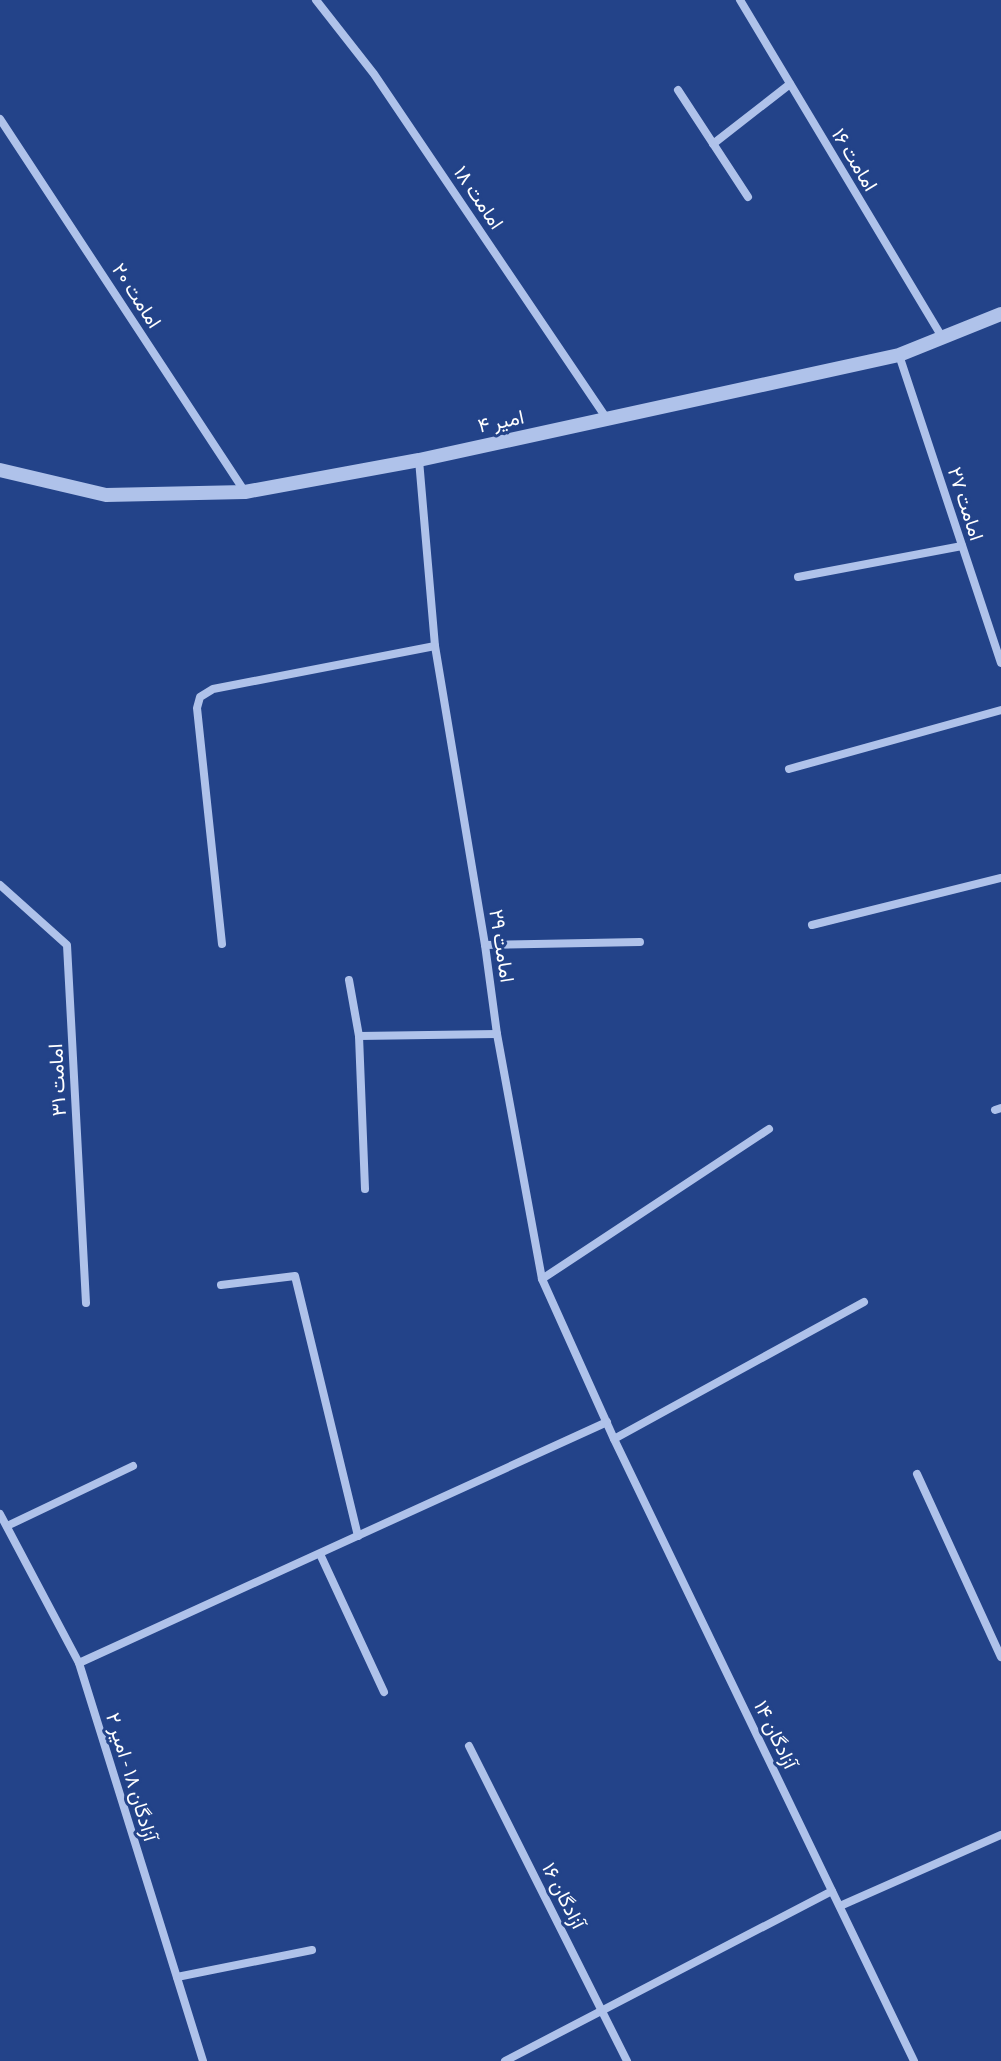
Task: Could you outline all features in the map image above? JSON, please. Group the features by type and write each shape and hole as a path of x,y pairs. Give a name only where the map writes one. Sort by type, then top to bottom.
{"street":[{"name":"امامت ۱۸","path":"316,0 374,74 607,419"},
{"name":"امامت ۱۶","path":"740,0 942,337"},
{"path":"713,144 790,84"},
{"path":"678,90 748,197"},
{"name":"امامت ۲۰","path":"0,119 245,492"},
{"name":"امیر ۴","path":"0,470 106,495 245,492 419,460 899,355 1001,314"},
{"name":"امامت ۲۷","path":"899,355 1001,663"},
{"name":"امامت ۲۹","path":"419,460 435,646 497,1034 542,1279 607,1422"},
{"path":"798,577 962,546"},
{"path":"222,944 197,708 200,697 213,689 435,646"},
{"path":"789,769 1001,710"},
{"path":"812,925 1001,878"},
{"name":"امامت ۳۱","path":"0,885 67,945 86,1303"},
{"path":"485,945 640,942"},
{"path":"349,980 359,1036 365,1189"},
{"path":"359,1036 497,1034"},
{"path":"542,1279 769,1129"},
{"path":"221,1285 295,1276 358,1536"},
{"path":"614,1439 864,1302"},
{"path":"79,1663 607,1422"},
{"name":"آزادگان ۱۴","path":"607,1422 914,2061"},
{"path":"7,1526 133,1466"},
{"path":"917,1474 1001,1657"},
{"name":"آزادگان ۱۸ - امیر ۲","path":"0,1514 79,1663 203,2061"},
{"path":"320,1554 384,1692"},
{"name":"آزادگان ۱۶","path":"469,1746 627,2061"},
{"path":"840,1906 1001,1835"},
{"path":"505,2061 832,1891"},
{"path":"177,1977 312,1950"}]}
